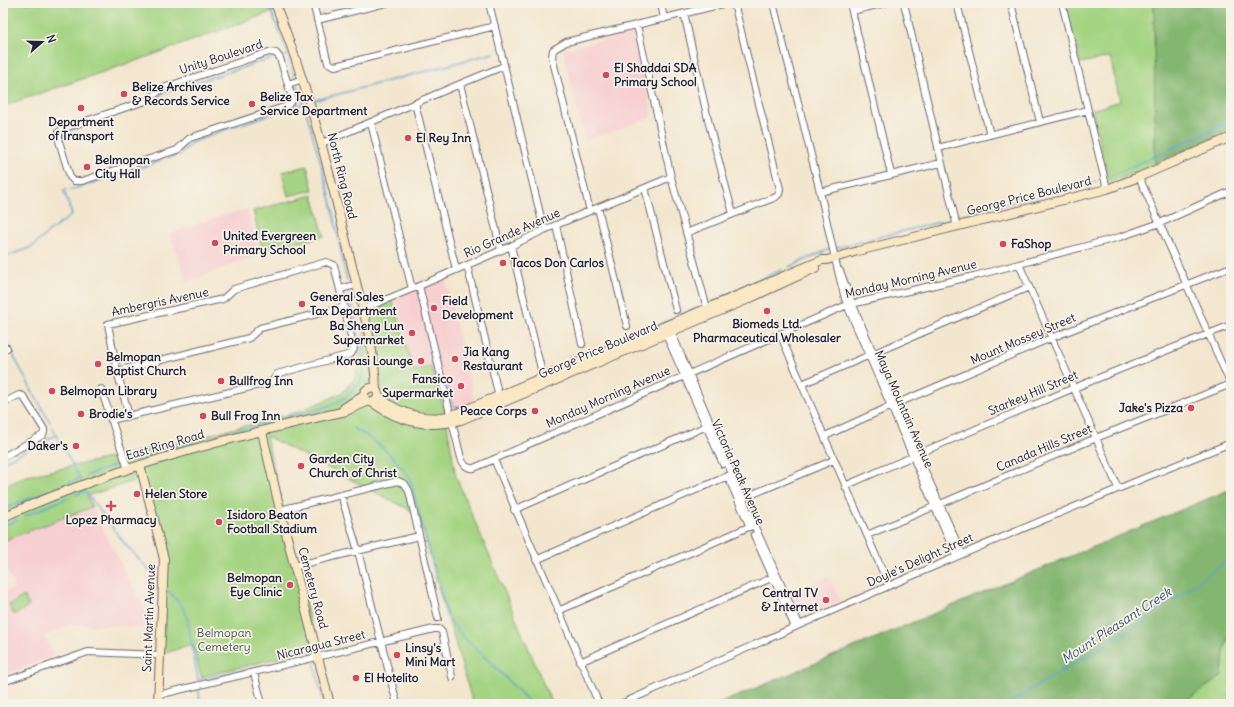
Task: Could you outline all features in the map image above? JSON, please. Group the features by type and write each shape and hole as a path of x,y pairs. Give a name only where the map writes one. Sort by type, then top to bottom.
{"main road":[{"name":"North Ring Road","path":"276,5 303,79 322,143 363,309 375,369 377,393"},
{"name":"George Price Boulevard","path":"368,397 389,413 411,418 469,418 578,367 708,312 822,260 836,258 1107,189 1139,177 1231,137"},
{"name":"North Ring Road","path":"368,397 373,360"},
{"name":"George Price Boulevard","path":"452,419 468,410 499,397 578,367"},
{"path":"372,388 377,393 377,400 368,397 372,388"},
{"name":"George Price Boulevard","path":"377,393 385,401 411,418"},
{"name":"East Ring Road","path":"3,517 46,499 140,465 174,454 339,412 368,397"},
{"name":"Cemetery Road","path":"262,432 280,510 330,704"},
{"name":"Saint Martin Avenue","path":"140,465 164,559 158,704"}],"street":[{"path":"276,5 288,3"},
{"path":"313,3 328,63 335,66 496,26"},
{"path":"317,20 386,3"},
{"path":"489,3 496,26 504,66 544,230"},
{"path":"661,3 664,19"},
{"path":"590,211 552,57 553,50 566,42 664,19 713,4 727,3"},
{"path":"686,233 776,197 779,194 780,189 734,3"},
{"name":"Maya Mountain Avenue","path":"773,3 836,258 837,273 849,304 959,555"},
{"path":"850,3 891,174"},
{"path":"852,11 885,3"},
{"path":"904,3 956,227"},
{"path":"957,3 990,135"},
{"path":"1011,3 1040,122"},
{"path":"1062,3 1107,189"},
{"path":"684,13 709,124 733,214"},
{"path":"637,25 671,177 708,312"},
{"name":"Unity Boulevard","path":"269,52 276,53 278,55 288,84 292,101 287,106 190,138 177,150 82,182 74,181 70,177 59,141 59,132 65,127 148,100 163,88 269,52"},
{"path":"322,143 504,66"},
{"path":"288,84 303,79"},
{"path":"460,84 501,250"},
{"path":"415,103 456,269"},
{"path":"938,148 1088,110"},
{"path":"371,123 412,289"},
{"path":"820,192 941,162"},
{"name":"Rio Grande Avenue","path":"363,309 511,246 544,230 671,177"},
{"path":"1139,177 1231,384"},
{"path":"645,188 676,310"},
{"name":"Monday Morning Avenue","path":"452,419 463,464 470,468 474,468 849,304 978,275 1120,237 1160,223 1231,192"},
{"path":"598,208 627,326"},
{"path":"556,225 582,344"},
{"path":"511,246 543,377"},
{"name":"Ambergris Avenue","path":"129,416 117,370 108,324 223,299 234,289 326,262 334,265 340,289"},
{"path":"1019,264 1118,488"},
{"path":"467,265 499,397"},
{"name":"Mount Mossey Street","path":"825,436 893,405 1051,338 1231,267"},
{"path":"111,420 272,382 277,374 352,354 354,349 340,289 356,285"},
{"path":"419,286 452,419"},
{"path":"802,384 1029,287"},
{"path":"117,370 249,338 260,328 345,307"},
{"name":"Starkey Hill Street","path":"845,486 1073,388 1231,325"},
{"name":"Victoria Peak Avenue","path":"667,329 797,626"},
{"path":"780,334 889,586"},
{"name":"Canada Hills Street","path":"867,535 1096,438 1231,384"},
{"path":"101,389 128,469"},
{"path":"3,403 19,395 23,396 26,398 44,428 42,435 3,457"},
{"path":"514,510 708,425"},
{"name":"Doyle's Delight Street","path":"621,704 959,555 1118,488 1231,443"},
{"path":"494,459 514,510 599,704"},
{"path":"741,499 834,460"},
{"path":"536,560 730,475"},
{"path":"280,510 398,480 405,484 409,491 438,618"},
{"path":"341,495 358,552 397,704"},
{"path":"558,611 752,526"},
{"path":"295,566 358,552 419,536"},
{"path":"580,662 775,577"},
{"name":"Nicaragua Street","path":"158,695 434,629 439,629 442,632 452,677"},
{"path":"3,682 88,652 160,655"},
{"path":"254,673 262,704"}],"shaded area":[{"name":"El Shaddai SDA Primary School","path":"633,32 653,117 585,140 563,50"},
{"name":"United Evergreen Primary School","path":"247,210 260,253 187,282 170,234 220,216"},
{"path":"444,275 475,403 445,412 431,367 414,371 394,295"},
{"path":"92,507 151,623 154,625 153,628 75,624 44,636 55,656 3,676 3,593 14,587 3,560 3,541"},
{"path":"829,576 840,601 801,618 790,593"}],"green space":[{"path":"3,3 275,3 274,11 144,58 3,106"},
{"path":"1065,3 1154,3 1155,164 1109,183 1092,110 1120,101 1110,57 1080,63"},
{"path":"1154,3 1231,3 1231,130 1155,164"},
{"path":"307,166 313,190 288,196 282,172"},
{"path":"313,195 324,236 263,252 253,211"},
{"name":"Belmopan Cemetery","path":"392,299 414,371 431,367 445,412 456,477 552,704 473,704 418,514 266,436 318,656 313,658 310,650 201,677 193,644 163,654 166,560 143,478 87,496 92,507 3,541 3,488 23,477 182,442 298,412 342,393 356,377 368,311"},
{"path":"1231,489 1231,630 1224,650 1222,676 1181,704 718,704"},
{"path":"24,596 29,606 14,615 9,605"},
{"path":"1231,630 1231,704 1181,704 1222,676 1224,650"}],"waterway":[{"path":"268,3 288,54 294,77"},
{"path":"316,100 494,53"},
{"path":"282,56 288,56"},
{"path":"67,132 151,103 164,92 273,58"},
{"path":"297,85 306,111 331,200 347,282"},
{"path":"168,158 180,154 191,143 229,128 303,104"},
{"path":"1111,176 1231,121"},
{"path":"70,190 160,161"},
{"path":"956,217 1096,181"},
{"path":"7,256 32,247 50,231 72,215 64,191 66,190"},
{"path":"835,248 948,220"},
{"path":"789,267 830,249"},
{"path":"710,302 782,270"},
{"path":"275,420 331,405 342,400 360,383 365,361 349,290"},
{"path":"660,324 695,309"},
{"path":"3,336 8,345"},
{"path":"10,349 30,387"},
{"path":"447,385 451,402 454,406 461,407"},
{"path":"31,389 50,422"},
{"path":"202,441 266,423"},
{"path":"52,427 81,481"},
{"path":"353,428 378,443 397,462 410,478 446,615 463,637 531,704"},
{"path":"3,462 56,435"},
{"path":"160,452 198,442"},
{"path":"143,458 155,454"},
{"path":"132,461 138,459"},
{"path":"85,476 119,464"},
{"path":"56,488 80,478"},
{"path":"3,509 48,491"},
{"path":"75,495 85,491 125,544 159,581"},
{"path":"25,516 67,498"},
{"path":"3,526 17,520"},
{"name":"Mount Pleasant Creek","path":"1007,704 1143,622 1231,558"},
{"path":"167,590 182,606 187,617 198,680 251,669"},
{"path":"255,668 312,655"},
{"path":"314,662 324,704"},
{"path":"199,690 200,704"}],"place":[{"name":"El Shaddai SDA Primary School","path":"606,75"},
{"name":"Belize Archives & Records Service","path":"124,94"},
{"name":"Belize Tax Service Department","path":"252,104"},
{"name":"Department of Transport","path":"81,108"},
{"name":"El Rey Inn","path":"408,138"},
{"name":"Belmopan City Hall","path":"87,167"},
{"name":"United Evergreen Primary School","path":"215,243"},
{"name":"FaShop","path":"1003,244"},
{"name":"Tacos Don Carlos","path":"503,263"},
{"name":"General Sales Tax Department","path":"302,304"},
{"name":"Field Development","path":"434,308"},
{"name":"Biomeds Ltd. Pharmaceutical Wholesaler","path":"767,311"},
{"name":"Ba Sheng Lun Supermarket","path":"412,333"},
{"name":"Jia Kang Restaurant","path":"455,359"},
{"name":"Korasi Lounge","path":"421,361"},
{"name":"Belmopan Baptist Church","path":"98,364"},
{"name":"Bullfrog Inn","path":"221,381"},
{"name":"Fansico Supermarket","path":"461,386"},
{"name":"Belmopan Library","path":"52,391"},
{"name":"Jake's Pizza","path":"1191,408"},
{"name":"Peace Corps","path":"535,411"},
{"name":"Brodie's","path":"81,414"},
{"name":"Bull Frog Inn","path":"203,416"},
{"name":"Daker's","path":"76,446"},
{"name":"Garden City Church of Christ","path":"301,466"},
{"name":"Helen Store","path":"137,494"},
{"name":"Lopez Pharmacy","path":"111,506"},
{"name":"Isidoro Beaton Football Stadium","path":"219,522"},
{"name":"Belmopan Eye Clinic","path":"290,585"},
{"name":"Central TV & Internet","path":"826,600"},
{"name":"Linsy's Mini Mart","path":"397,655"},
{"name":"El Hotelito","path":"356,678"}]}
